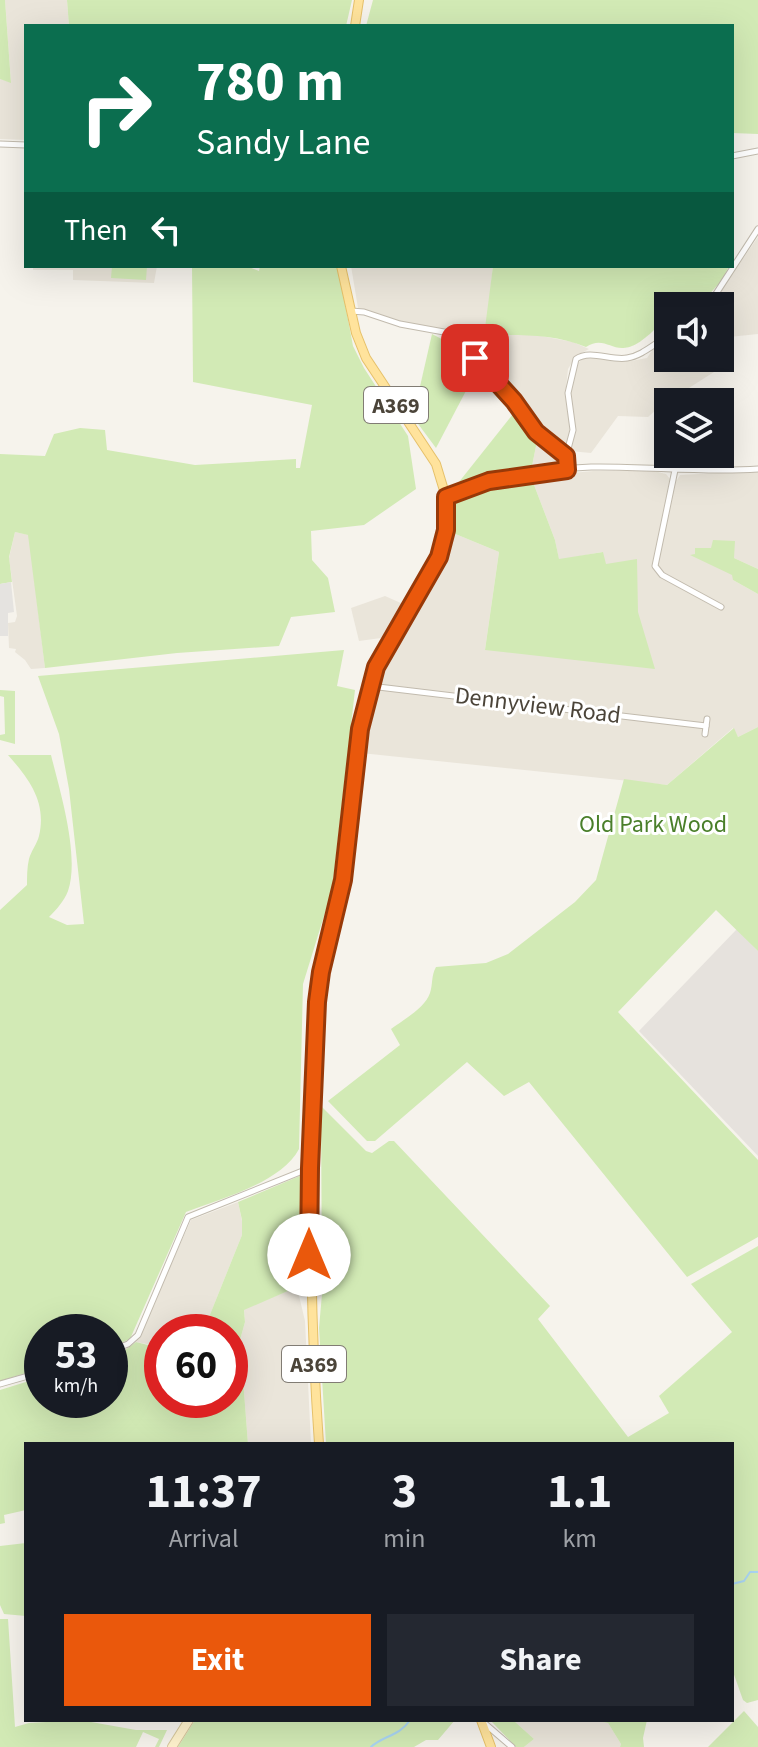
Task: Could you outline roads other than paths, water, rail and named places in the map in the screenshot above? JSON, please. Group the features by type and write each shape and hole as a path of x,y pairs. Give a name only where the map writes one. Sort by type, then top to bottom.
{"main road":[{"path":"355,24 359,0"},
{"name":"A369","path":"319,1442 311,1321 310,1168 321,972 339,904 350,830 352,784 369,686 376,667 439,557 446,530 446,497 436,464 366,358 341,268"},
{"path":"482,1722 491,1747"}],"street":[{"path":"0,144 24,145"},
{"path":"734,156 758,151"},
{"path":"734,266 758,229"},
{"path":"717,292 733,268"},
{"path":"351,311 444,332 475,358 514,401 536,432 566,456"},
{"path":"567,470 566,456 573,430 568,393 576,359 582,355 628,358 654,344"},
{"path":"446,497 489,481 567,470 643,467 675,470 758,469"},
{"path":"675,470 655,566 662,575 721,607"},
{"name":"Dennyview Road","path":"369,686 706,723 705,734"},
{"path":"128,1344 138,1335 188,1217 310,1168"},
{"path":"0,1384 24,1377"},
{"path":"172,1747 188,1722"},
{"path":"483,1722 512,1747"}],"waterway":[{"path":"734,1584 744,1581 750,1572 758,1572"},
{"path":"371,1747 408,1722"}],"park label":[{"name":"Old Park Wood","path":"653,824"}]}
